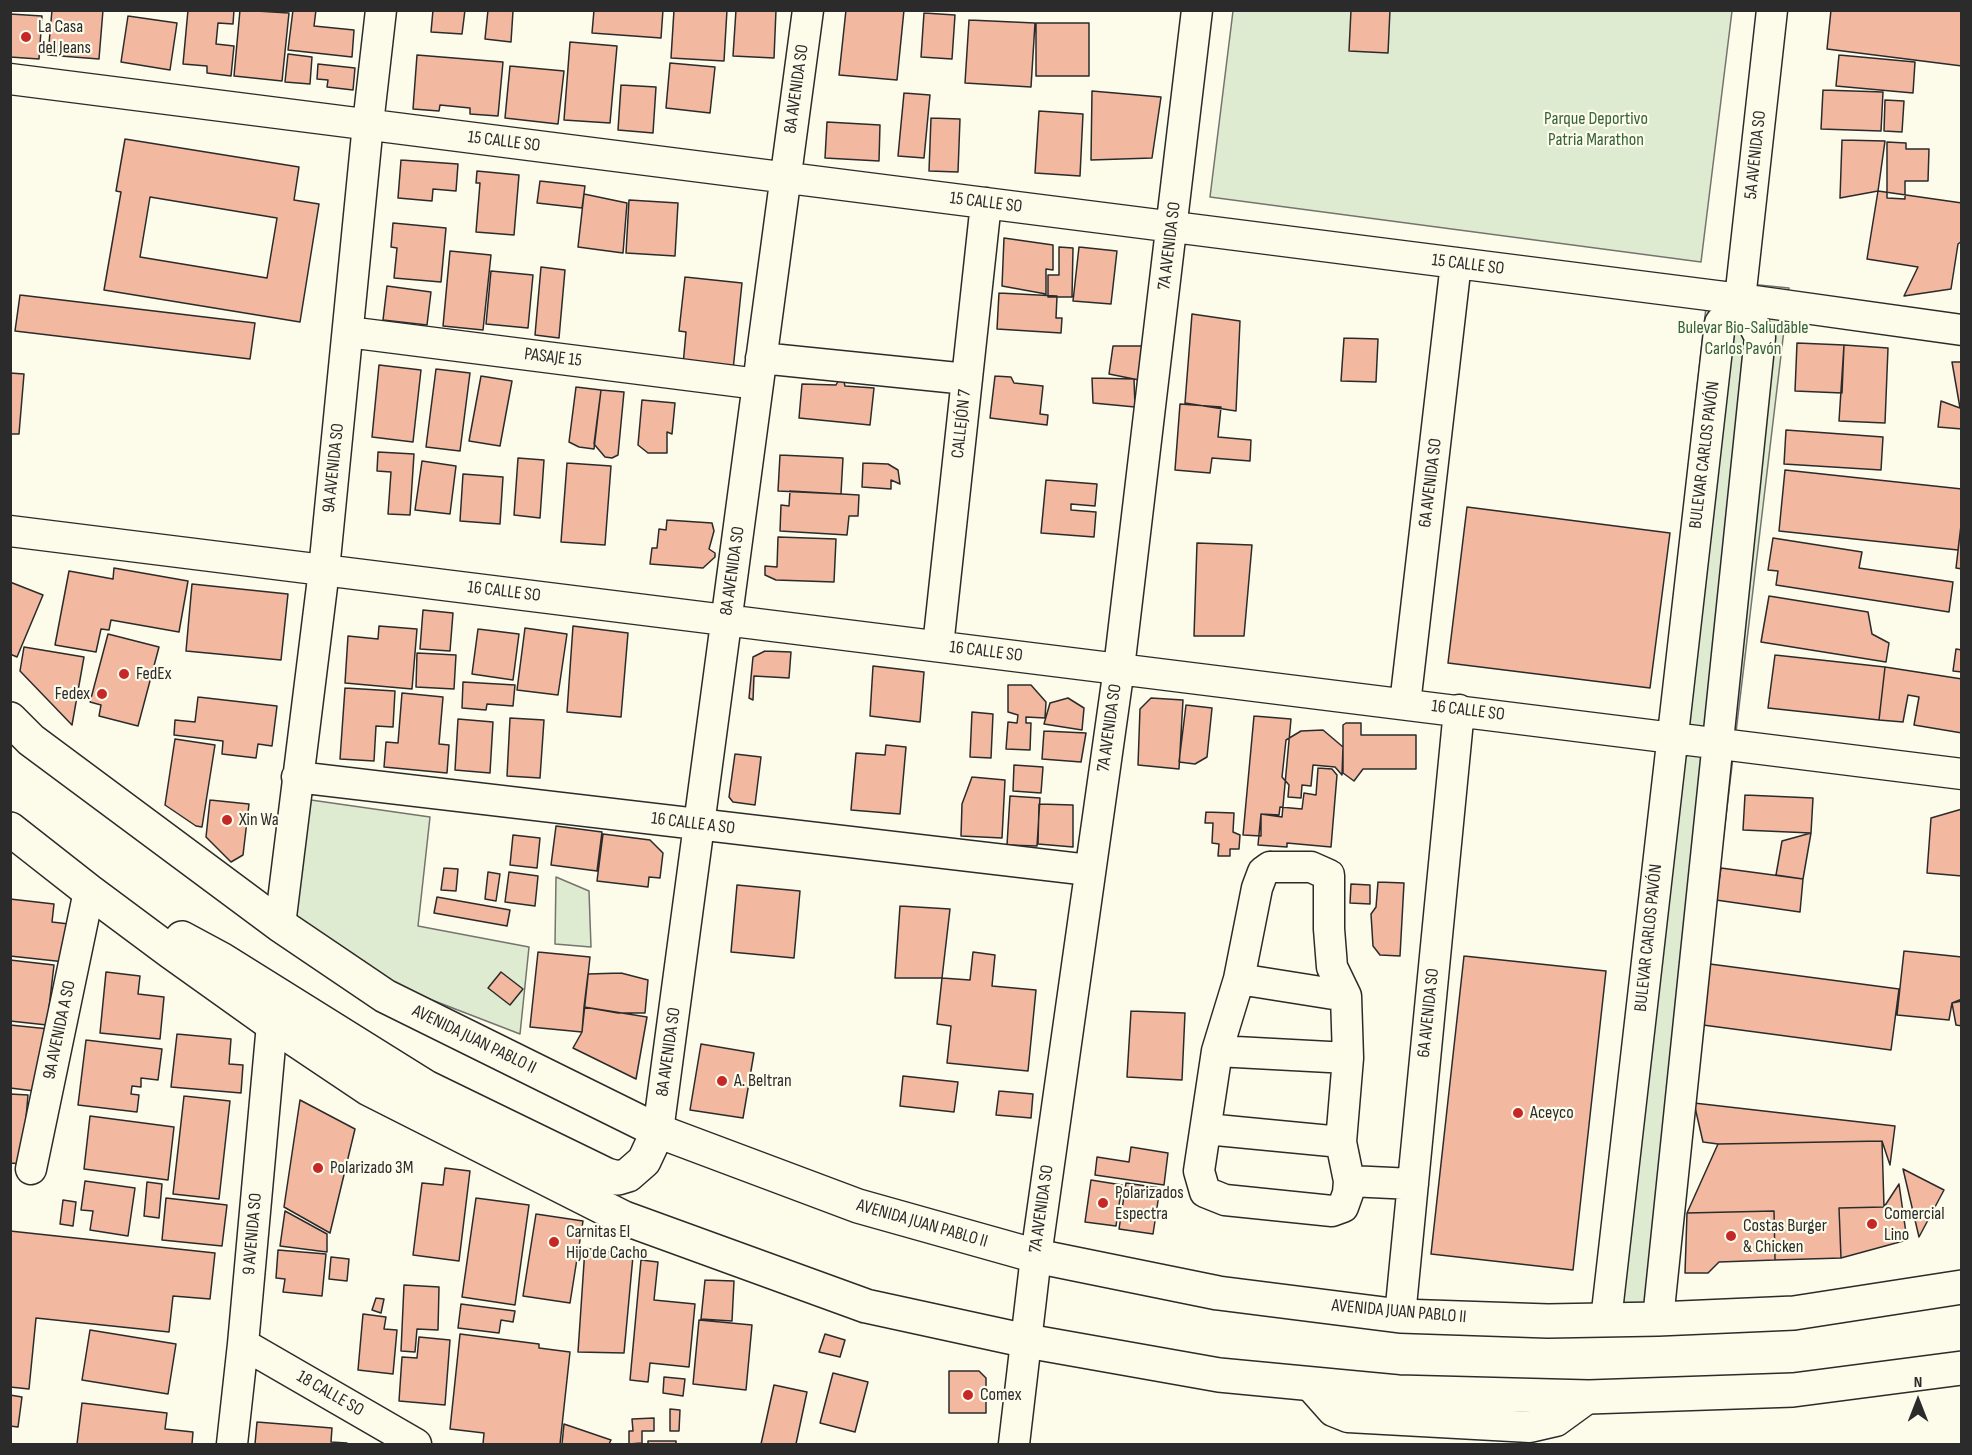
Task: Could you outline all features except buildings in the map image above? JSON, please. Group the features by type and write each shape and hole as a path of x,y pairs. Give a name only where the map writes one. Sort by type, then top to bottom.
{"highway":[{"name":"AVENIDA JUAN PABLO II","path":"10,719 31,740 280,926 385,996 658,1131 858,1206 1036,1257 1218,1293 1400,1316 1548,1321 1794,1314 1962,1287"},
{"path":"10,829 89,891 272,1024 369,1089 624,1218 866,1306 1027,1341 1219,1375 1398,1392 1589,1397 1793,1390 1962,1368"},
{"path":"119,913 171,932 221,960 426,1087 607,1175 618,1178 628,1175 644,1161 658,1131"}],"street":[{"name":"9A AVENIDA SO","path":"280,926 324,570 381,10"},
{"name":"8A AVENIDA SO","path":"658,1131 808,10"},
{"name":"7A AVENIDA SO","path":"1014,1444 1036,1257 1119,668 1197,10"},
{"name":"5A AVENIDA SO","path":"1740,299 1772,10"},
{"name":"15 CALLE SO","path":"10,79 1740,299 1962,330"},
{"name":"CALLEJÓN 7","path":"938,646 986,203"},
{"name":"6A AVENIDA SO","path":"1405,704 1456,263"},
{"name":"BULEVAR CARLOS PAVÓN","path":"1606,1320 1720,323 1740,299"},
{"path":"1658,1319 1760,337 1740,299"},
{"name":"PASAJE 15","path":"348,332 760,371 967,379"},
{"name":"16 CALLE SO","path":"10,531 1672,736 1962,774"},
{"name":"6A AVENIDA SO","path":"1400,1316 1459,710"},
{"name":"16 CALLE A SO","path":"297,777 1089,870"},
{"path":"1270,867 1311,867 1329,875 1332,967 1346,996 1348,1059 1341,1142 1349,1181 1343,1207 1332,1210 1225,1200 1205,1191 1199,1171 1217,1051 1239,979 1257,888 1263,872 1270,867"},
{"name":"9A AVENIDA A SO","path":"31,1168 89,891"},
{"path":"1239,979 1346,996"},
{"name":"9 AVENIDA SO","path":"232,1444 272,1024"},
{"path":"1217,1051 1348,1059"},
{"path":"1206,1129 1341,1142"},
{"path":"1349,1181 1413,1184"},
{"name":"18 CALLE SO","path":"243,1344 416,1444"}],"green space":[{"name":"Parque Deportivo Patria Marathon","path":"1233,11 1732,11 1701,262 1210,197"},
{"name":"Bulevar Bio-Saludable Carlos Pavón","path":"1709,280 1789,288 1716,900 1671,1314 1593,1324"},
{"path":"311,800 430,817 418,926 529,947 520,1034 406,990 291,917"},
{"path":"556,877 589,891 591,947 555,944"}],"place":[{"name":"La Casa del Jeans","path":"26,37"},
{"name":"FedEx","path":"124,674"},
{"name":"Fedex","path":"102,694"},
{"name":"Xin Wa","path":"227,820"},
{"name":"A. Beltran","path":"722,1081"},
{"name":"Aceyco","path":"1518,1113"},
{"name":"Polarizado 3M","path":"318,1168"},
{"name":"Polarizados Espectra","path":"1103,1203"},
{"name":"Comercial Lino","path":"1872,1224"},
{"name":"Costas Burger & Chicken","path":"1731,1236"},
{"name":"Carnitas El Hijo de Cacho","path":"554,1242"},
{"name":"Comex","path":"968,1395"}]}
